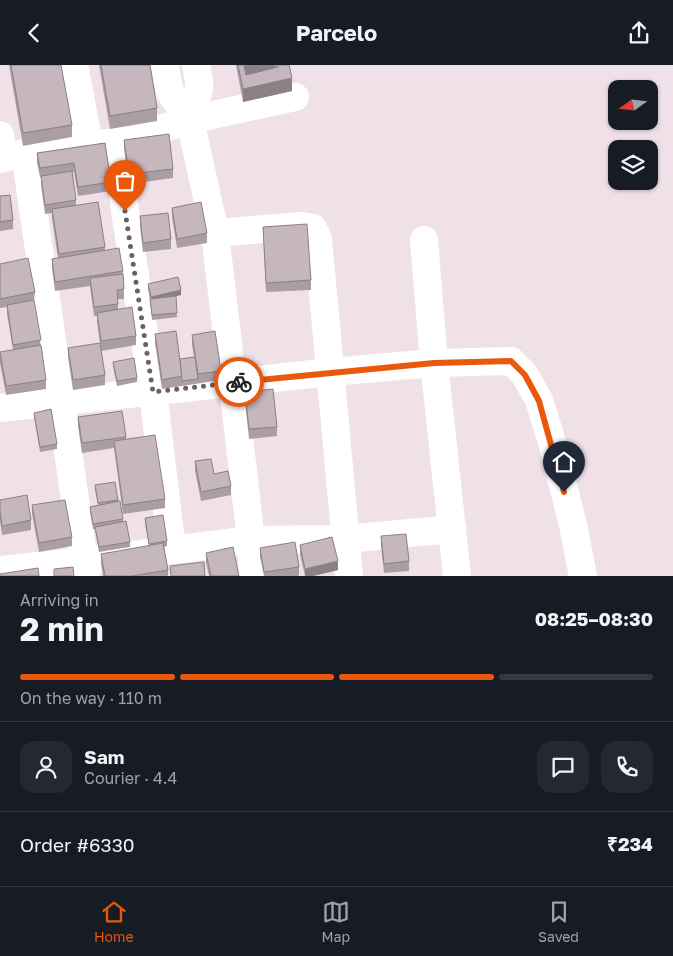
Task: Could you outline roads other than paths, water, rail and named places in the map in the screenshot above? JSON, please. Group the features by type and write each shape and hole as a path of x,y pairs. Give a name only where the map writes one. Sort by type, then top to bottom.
{"street":[{"path":"74,65 90,144"},
{"path":"165,65 172,96 188,116 215,233 251,540 253,576"},
{"path":"188,116 200,90 196,65"},
{"path":"85,569 61,401 7,152 117,141 188,116 296,97"},
{"path":"117,141 125,211 153,392 172,550"},
{"path":"215,233 301,226 313,228 318,239 349,576"},
{"path":"424,239 434,363 456,576"},
{"path":"0,408 330,372 434,363 511,361 525,375 539,401 552,442 573,525 583,576"},
{"path":"0,570 85,569 172,550 251,540 346,539 452,529"}]}
